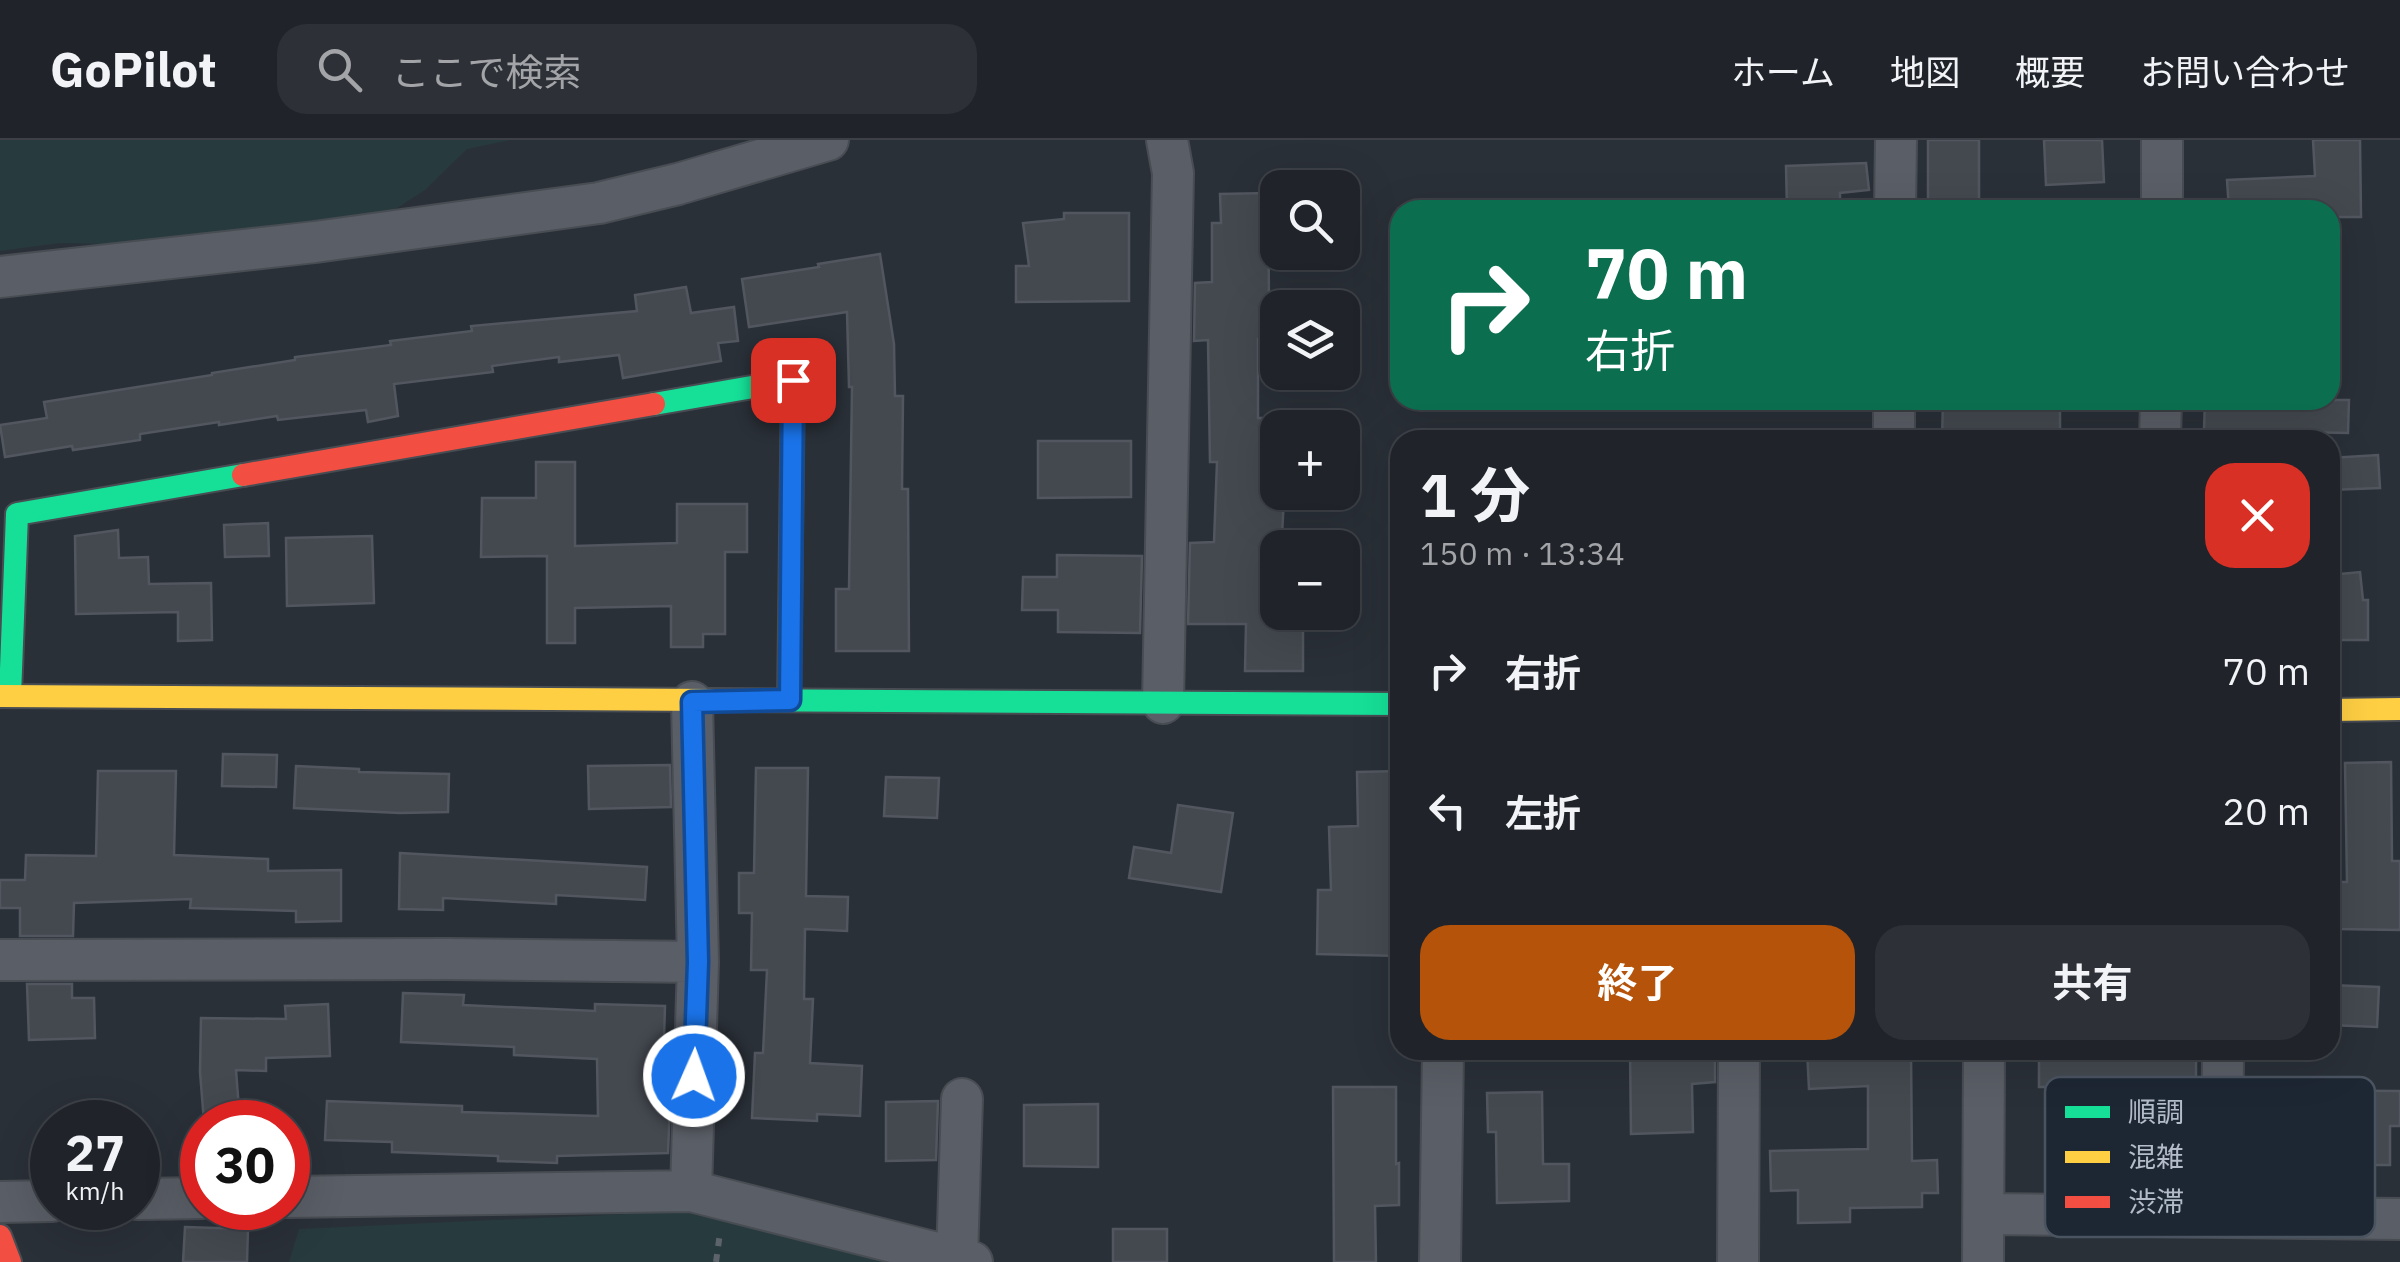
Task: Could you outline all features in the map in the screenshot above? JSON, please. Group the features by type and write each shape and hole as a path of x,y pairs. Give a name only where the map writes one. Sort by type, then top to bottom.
{"street":[{"path":"0,277 315,242 599,203 828,140"},
{"path":"1163,702 1173,173 1167,140"},
{"path":"1896,140 1896,200"},
{"path":"2162,140 2162,200"},
{"path":"790,700 793,380 16,514 5,696 1390,704"},
{"path":"692,702 698,962 692,1191"},
{"path":"2340,710 2400,709"},
{"path":"0,960 448,958 698,962"},
{"path":"1440,1262 1443,1060"},
{"path":"1738,1262 1739,1060"},
{"path":"1983,1262 1984,1060"},
{"path":"310,1197 692,1191 964,1260 962,1100"},
{"path":"0,1202 30,1201"},
{"path":"1984,1214 2045,1215"},
{"path":"2375,1219 2400,1219"},
{"path":"0,1236 10,1262"}],"green space":[{"path":"0,140 510,140 467,149 425,190 380,219 0,251"},
{"path":"693,1211 916,1262 289,1262 299,1230"}],"building":[{"path":"1928,140 1979,140 1979,200 1928,200"},
{"path":"2044,140 2102,140 2104,182 2046,185"},
{"path":"2313,140 2360,140 2361,217 2340,217 2340,200 2228,200 2227,180 2315,176"},
{"path":"1866,163 1869,190 1840,193 1840,200 1787,200 1786,166"},
{"path":"1260,193 1260,270 1269,270 1269,290 1260,290 1258,339 1260,510 1283,510 1282,530 1260,530 1260,630 1303,630 1303,671 1245,671 1246,624 1188,624 1190,543 1214,542 1217,462 1210,462 1208,340 1194,341 1195,283 1212,282 1212,223 1221,223 1220,194"},
{"path":"1064,213 1129,213 1129,301 1016,302 1016,266 1029,266 1023,223 1064,219"},
{"path":"880,254 894,344 895,396 903,396 902,489 908,489 909,651 836,651 836,589 849,589 852,387 847,312 749,327 742,279"},
{"path":"686,287 691,313 734,307 738,341 718,343 721,361 623,378 619,355 559,362 559,357 492,366 493,372 394,384 398,416 368,422 366,410 278,420 277,416 140,434 140,440 5,457 0,425 47,418 44,402 212,375 295,357 391,345 390,341 472,331 471,326 637,311 635,295"},
{"path":"2340,400 2349,400 2348,433 2204,430 2205,410 2340,410"},
{"path":"1943,410 2060,410 2060,430 1942,430"},
{"path":"1038,441 1131,441 1131,497 1038,498"},
{"path":"2378,455 2380,488 2340,490 2340,457"},
{"path":"536,462 575,462 575,546 677,543 677,504 747,504 747,552 725,552 725,634 703,634 703,647 671,647 671,606 575,608 575,643 547,643 547,556 481,557 482,498 536,498"},
{"path":"268,523 269,556 225,557 224,525"},
{"path":"118,530 119,558 148,557 149,584 211,583 212,640 178,641 178,612 76,614 75,536"},
{"path":"372,536 374,603 287,606 286,538"},
{"path":"1057,555 1142,556 1140,633 1058,632 1058,610 1022,610 1023,577 1057,577"},
{"path":"2360,572 2363,600 2368,600 2368,640 2340,640 2340,574"},
{"path":"223,754 277,755 276,787 222,786"},
{"path":"2391,762 2392,861 2400,861 2400,930 2340,929 2340,882 2347,882 2345,763"},
{"path":"670,765 671,807 589,809 588,766"},
{"path":"296,766 449,774 448,812 294,808"},
{"path":"756,768 808,768 806,896 848,897 847,931 805,929 804,999 813,999 810,1063 862,1066 860,1116 817,1114 817,1121 752,1118 755,1053 763,1053 767,970 751,970 752,913 739,913 739,873 754,873"},
{"path":"98,771 176,771 174,855 268,859 268,871 341,870 341,921 296,922 296,911 190,908 191,899 74,903 73,936 20,936 20,908 0,908 0,880 25,880 26,855 96,856"},
{"path":"1390,771 1390,956 1317,954 1318,890 1331,890 1329,827 1358,826 1357,772"},
{"path":"886,777 939,778 937,818 884,816"},
{"path":"1178,805 1233,813 1221,892 1129,878 1134,847 1171,853"},
{"path":"400,853 647,867 645,900 556,895 556,904 443,898 443,910 399,909"},
{"path":"27,984 72,984 72,998 94,998 95,1038 29,1040"},
{"path":"2340,985 2379,987 2377,1027 2340,1025"},
{"path":"403,993 464,995 463,1005 595,1011 595,1004 665,1006 662,1103 670,1103 668,1153 557,1156 557,1163 498,1161 498,1156 392,1152 392,1142 325,1140 327,1101 462,1106 462,1112 598,1116 597,1059 514,1055 514,1047 401,1042"},
{"path":"328,1004 330,1056 266,1058 266,1071 236,1070 238,1100 202,1100 201,1018 286,1019 285,1006"},
{"path":"1630,1060 1715,1060 1715,1082 1692,1084 1693,1132 1631,1134"},
{"path":"1808,1060 1911,1060 1912,1161 1937,1160 1938,1193 1922,1193 1922,1207 1850,1208 1850,1222 1798,1223 1798,1190 1771,1191 1770,1151 1868,1149 1868,1086 1809,1089"},
{"path":"2039,1060 2196,1060 2196,1077 2045,1077 2045,1087 2039,1087"},
{"path":"1333,1087 1396,1087 1399,1205 1375,1206 1376,1262 1334,1262"},
{"path":"2375,1091 2400,1091 2400,1126 2390,1126 2390,1165 2375,1165"},
{"path":"1542,1092 1543,1164 1569,1164 1569,1201 1497,1203 1496,1132 1488,1132 1487,1093"},
{"path":"938,1101 936,1160 886,1161 886,1102"},
{"path":"1098,1104 1098,1167 1024,1166 1024,1105"},
{"path":"1113,1229 1167,1229 1167,1262 1113,1262"},
{"path":"185,1230 248,1230 247,1262 183,1262"}],"traffic: fast":[{"path":"654,404 793,380 789,700"},
{"path":"10,695 17,514 243,475"},
{"path":"714,700 1390,704"}],"traffic: slow":[{"path":"0,696 714,700"},
{"path":"2340,710 2400,709"}],"traffic: jam":[{"path":"243,475 654,404"},
{"path":"0,1236 10,1262"}],"route":[{"path":"694,1076 698,962 692,702 790,700 793,380"}]}
